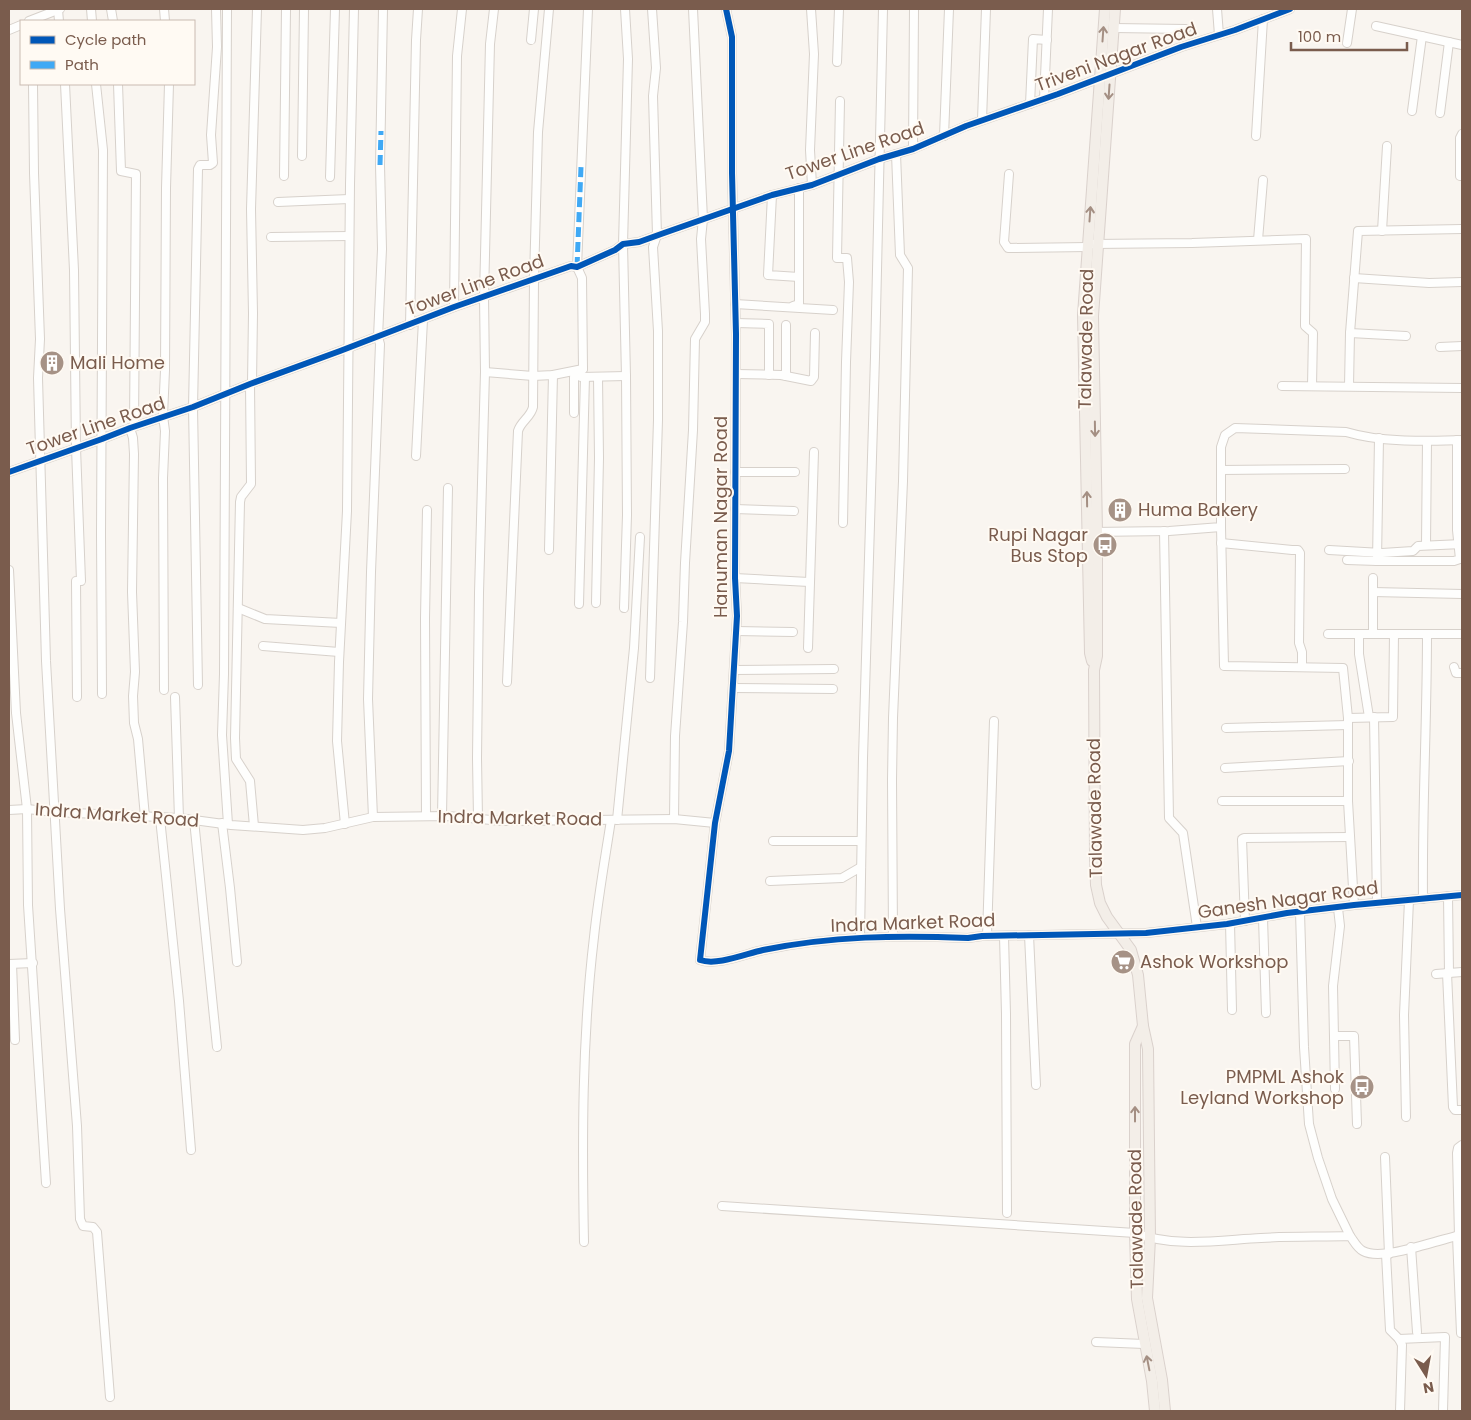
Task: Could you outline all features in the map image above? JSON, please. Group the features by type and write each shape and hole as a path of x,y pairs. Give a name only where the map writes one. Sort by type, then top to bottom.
{"main road":[{"name":"Talawade Road","path":"1106,9 1100,77 1088,321 1092,532 1090,654 1094,670 1096,885 1100,903 1131,950 1138,975 1143,1026 1148,1049 1150,1238 1147,1298 1162,1380 1165,1411"},
{"name":"Talawade Road","path":"1092,245 1115,9"},
{"name":"Talawade Road","path":"1143,1026 1135,1044 1137,1299 1152,1381 1155,1411"}],"street":[{"path":"198,685 193,407 198,169 200,165 212,164 213,160 216,9"},
{"path":"227,9 224,674 222,735 226,824 237,962"},
{"path":"254,826 250,781 236,759 240,502 241,497 251,484 253,313 251,209 257,9"},
{"path":"284,176 286,9"},
{"path":"302,156 304,9"},
{"path":"330,177 334,9"},
{"path":"346,824 337,741 339,652 347,511 349,200 354,9"},
{"path":"373,817 368,699 380,344 378,337 382,249 380,165 383,9"},
{"path":"410,325 418,9"},
{"path":"454,307 457,56 462,9"},
{"path":"478,818 479,593 485,372 484,297 490,44 494,9"},
{"path":"531,40 534,9"},
{"path":"507,682 518,431 519,426 532,412 538,132 549,9"},
{"path":"574,413 574,378 583,369 582,278 577,266 588,9"},
{"path":"624,608 627,515 623,244 628,59 625,9"},
{"path":"650,678 658,420 658,331 654,247 657,236 653,96 656,68 652,9"},
{"path":"674,819 675,736 693,430 695,339 705,322 701,239 703,219 693,9"},
{"name":"Hanuman Nagar Road","path":"715,823 729,752 736,631 736,323 731,101 732,37 726,9"},
{"path":"811,9 814,54 810,150 812,185"},
{"path":"837,62 838,9"},
{"path":"860,937 883,9"},
{"path":"914,9 914,149"},
{"path":"948,134 949,9"},
{"path":"982,120 986,9"},
{"path":"1044,99 1048,9"},
{"path":"1217,9 1219,35"},
{"name":"Triveni Nagar Road","path":"948,134 1181,47 1290,9"},
{"path":"1347,43 1352,9"},
{"path":"32,20 56,10"},
{"path":"1256,136 1263,20"},
{"path":"1376,26 1462,45"},
{"path":"1114,28 1186,29"},
{"path":"1412,111 1422,36"},
{"path":"1030,104 1034,40 1047,40"},
{"path":"1440,112 1449,42"},
{"path":"33,85 40,339 38,378 40,461 46,661 54,812 77,1126 80,1219 83,1226 93,1227 97,1232 110,1397"},
{"path":"65,85 69,199 74,270 76,448 81,581 76,581 78,698"},
{"path":"96,85 103,150 102,694"},
{"path":"118,85 121,171 136,174 132,427 134,454 132,592 135,672 133,696 134,723 138,739 145,817"},
{"path":"164,690 163,478 166,431 163,416 169,85"},
{"path":"840,101 837,258 846,258 849,282 843,523"},
{"name":"Tower Line Road","path":"9,472 163,416 193,407 251,383 454,307 571,266 577,266 615,250 623,244 639,242 657,236 772,194 812,185 914,149 948,134"},
{"path":"1462,134 1460,138 1460,176 1462,176"},
{"path":"1382,231 1387,146"},
{"path":"893,936 893,727 903,481 908,268 900,256 896,154"},
{"path":"1009,174 1004,242 1005,246 1012,248 1306,239 1305,326 1312,333 1312,386"},
{"path":"1258,240 1263,180"},
{"path":"791,307 799,304 800,188"},
{"path":"772,194 768,275 799,277"},
{"path":"278,202 349,200"},
{"path":"1349,386 1350,332 1358,231 1462,229"},
{"path":"271,237 349,236"},
{"path":"1354,278 1429,284 1462,282"},
{"path":"735,304 833,310"},
{"path":"416,456 423,320"},
{"path":"736,323 769,324 769,375"},
{"path":"786,325 786,376"},
{"path":"1350,332 1406,336"},
{"path":"736,374 786,376 809,381 814,380 815,333"},
{"path":"1440,347 1462,346"},
{"path":"485,372 533,376 553,375 583,369"},
{"path":"549,550 553,375"},
{"path":"574,378 626,376"},
{"path":"579,604 586,377"},
{"path":"596,603 599,458 598,377"},
{"path":"1282,386 1462,388"},
{"path":"1329,550 1376,557 1458,560 1461,544 1457,530 1459,440 1379,438 1346,432 1235,428 1225,435 1221,447 1224,666 1343,668 1348,721 1349,837 1354,905"},
{"path":"1376,557 1379,438"},
{"path":"1426,440 1426,545"},
{"path":"808,648 814,452"},
{"path":"1221,470 1346,469"},
{"path":"735,472 795,472"},
{"path":"442,816 448,488"},
{"path":"735,509 794,511"},
{"path":"426,816 425,618 427,510"},
{"path":"1092,532 1164,531 1221,527"},
{"path":"1164,531 1169,818 1183,833 1197,927"},
{"path":"584,1242 582,1152 589,989 595,928 614,820 634,648 640,537"},
{"path":"1221,543 1298,550 1300,553 1299,643 1302,652 1302,667"},
{"path":"1347,560 1413,552 1418,546 1461,544"},
{"path":"9,570 16,713 27,809 28,905 46,1183"},
{"path":"735,578 809,582"},
{"path":"1373,634 1374,578"},
{"path":"1373,592 1462,594"},
{"path":"238,608 265,619 341,623"},
{"path":"736,631 793,632"},
{"path":"1328,634 1462,634"},
{"path":"1359,634 1359,654 1371,717 1377,903"},
{"path":"1226,728 1393,717 1394,634"},
{"path":"1422,899 1426,634"},
{"path":"263,646 339,652"},
{"path":"1454,667 1456,673 1462,673"},
{"path":"734,670 834,669"},
{"path":"733,688 833,689"},
{"path":"176,697 179,818"},
{"path":"987,936 994,721"},
{"path":"1225,768 1349,761"},
{"path":"1222,801 1348,801"},
{"name":"Indra Market Road","path":"9,810 27,809 179,818 303,830 346,824 373,817 426,816 502,821 674,819 715,823 700,960 706,962 774,948 860,937 920,936 968,938 1118,932"},
{"path":"160,818 179,1000 191,1150"},
{"path":"194,820 216,1047"},
{"path":"1245,921 1242,839 1349,837"},
{"path":"772,841 861,841"},
{"path":"770,881 842,878 861,867"},
{"name":"Ganesh Nagar Road","path":"1118,932 1146,933 1230,924 1354,905 1462,895"},
{"path":"1448,896 1448,973 1453,1107 1455,1110 1462,1110"},
{"path":"1406,1117 1404,1014 1408,900"},
{"path":"1335,1089 1333,986 1340,926 1338,908"},
{"path":"1300,912 1304,1047 1309,1124 1332,1199 1350,1236 1360,1250 1370,1254 1388,1254 1459,1236"},
{"path":"1263,918 1266,1013"},
{"path":"1230,924 1232,1010"},
{"path":"1029,935 1036,1085"},
{"path":"1004,936 1007,1213"},
{"path":"15,1040 10,964 33,962"},
{"path":"1436,974 1462,972"},
{"path":"1334,1036 1354,1036 1357,1124"},
{"path":"1461,1333 1458,1148 1462,1145"},
{"path":"1385,1157 1390,1330 1399,1338 1402,1344 1400,1411"},
{"path":"722,1206 1135,1232 1150,1238 1188,1242 1350,1236"},
{"path":"1411,1247 1417,1332"},
{"path":"1399,1338 1445,1337 1443,1411"},
{"path":"1096,1342 1144,1344"}],"marked path":[{"path":"380,165 381,131"},
{"path":"577,267 581,167"}],"cycle path":[{"path":"726,9 732,37 732,173 736,334 735,578 737,616 729,751 715,823 700,960 723,961 789,945 840,939 968,938 982,936 1146,933 1227,924 1287,913 1462,895"},
{"path":"9,472 193,407 454,307 571,266 577,267 615,250 623,244 639,242 772,195 812,185 879,159 913,149 966,126 1290,9"}],"place":[{"name":"Mali Home","path":"52,363"},
{"name":"Huma Bakery","path":"1120,510"},
{"name":"Rupi Nagar Bus Stop","path":"1105,545"},
{"name":"Ashok Workshop","path":"1123,962"},
{"name":"PMPML Ashok Leyland Workshop","path":"1362,1087"}]}
